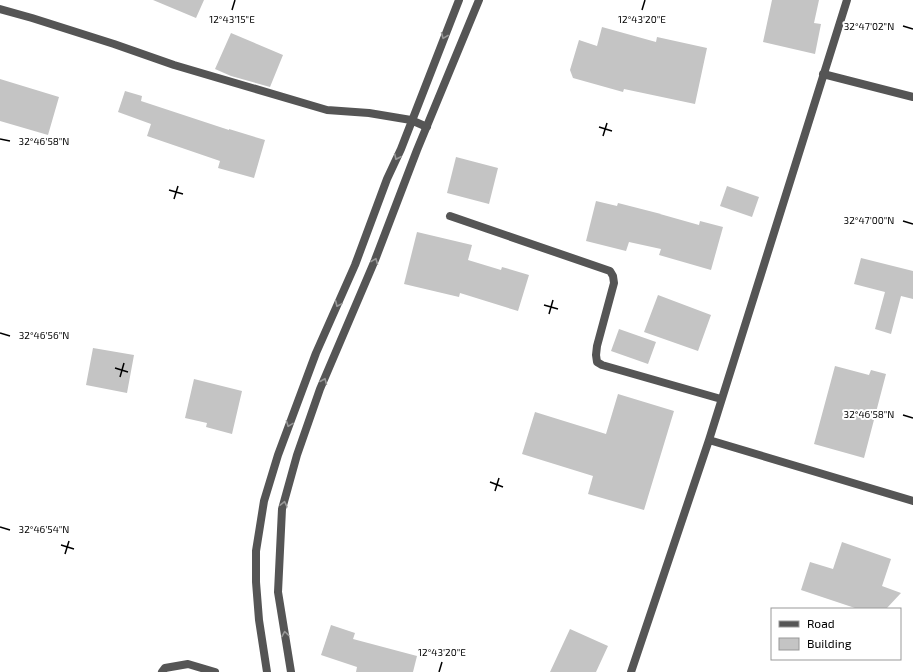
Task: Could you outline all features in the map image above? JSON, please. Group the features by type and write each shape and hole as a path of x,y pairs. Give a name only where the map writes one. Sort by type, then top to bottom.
{"street":[{"path":"267,672 259,620 256,582 256,551 264,501 278,455 316,353 355,265 387,179 401,149 459,0"},
{"path":"291,672 278,592 282,509 297,455 320,390 375,260 413,160 479,0"},
{"path":"631,672 709,440 847,0"},
{"path":"0,9 114,44 174,65 326,110 369,113 412,120 427,127"},
{"path":"823,74 913,97"},
{"path":"450,216 610,271 614,276 614,283 597,346 597,362 602,365 721,399"},
{"path":"709,440 913,501"},
{"path":"162,672 165,668 188,664 214,672"}],"building":[{"path":"153,0 204,0 196,18"},
{"path":"772,0 819,0 814,23 821,24 815,54 763,42"},
{"path":"602,27 656,42 657,37 707,48 695,104 624,89 623,92 573,78 570,70 579,40 597,46"},
{"path":"231,33 283,55 270,87 231,76 215,69"},
{"path":"0,79 59,97 48,135 0,121"},
{"path":"125,91 142,96 141,101 229,130 265,140 254,178 218,168 220,161 147,136 151,124 118,112"},
{"path":"456,157 498,168 489,204 447,193"},
{"path":"727,186 759,197 752,217 720,206"},
{"path":"596,201 617,206 618,203 699,225 700,221 723,227 711,270 659,255 661,249 629,242 626,251 586,241"},
{"path":"417,232 472,245 468,260 501,270 502,267 529,275 518,311 460,293 459,297 404,284"},
{"path":"861,258 913,271 913,299 901,296 891,334 875,329 885,292 854,284"},
{"path":"658,295 711,315 698,351 644,332"},
{"path":"619,329 656,342 648,364 611,351"},
{"path":"93,348 134,355 127,393 86,385"},
{"path":"835,366 869,375 871,370 886,374 864,458 814,444"},
{"path":"194,379 242,391 232,434 206,427 207,423 185,418"},
{"path":"618,394 674,411 644,510 588,494 593,476 522,454 535,412 606,434"},
{"path":"842,542 891,559 882,586 901,593 887,608 855,608 801,590 810,562 833,569"},
{"path":"331,625 355,633 353,639 417,656 413,672 356,672 357,667 321,655"},
{"path":"570,629 608,646 596,672 550,672"}]}
